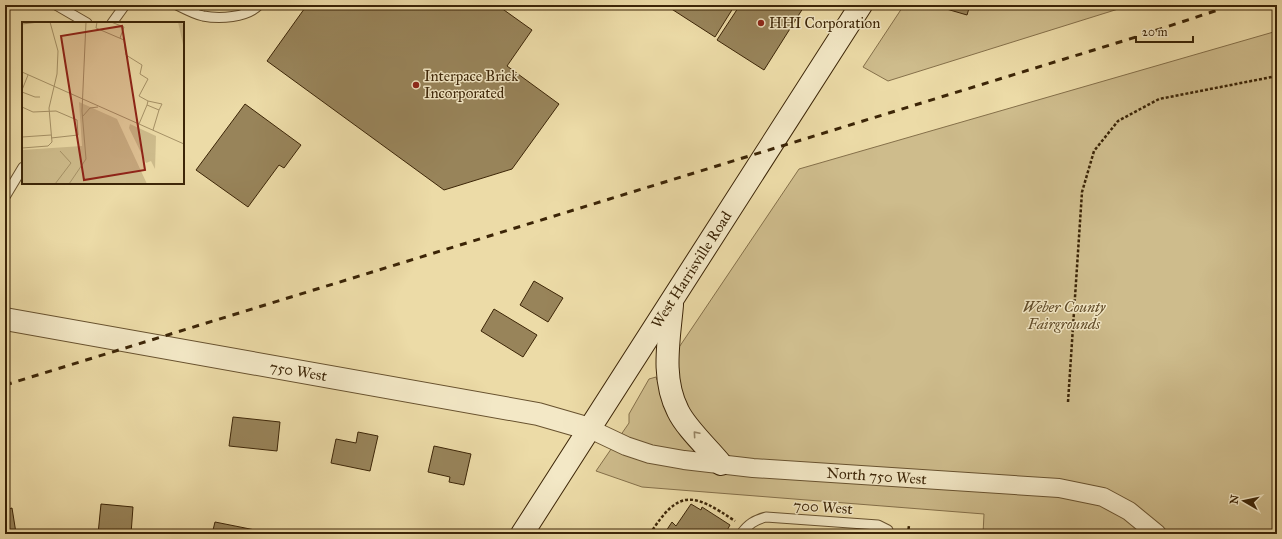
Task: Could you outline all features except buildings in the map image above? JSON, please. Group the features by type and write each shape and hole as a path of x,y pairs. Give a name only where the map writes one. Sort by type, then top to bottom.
{"main road":[{"name":"West Harrisville Road","path":"522,534 861,5"},
{"path":"672,301 667,363 670,391 678,412 721,464"},
{"name":"750 West","path":"5,319 538,414 590,429"}],"street":[{"name":"North 750 West","path":"590,429 626,446 650,454 721,464 753,468 1059,488 1103,497 1129,511 1157,534"}],"lane":[{"path":"56,5 85,22"},
{"path":"113,22 125,5"},
{"path":"177,5 202,16 226,17 240,15 256,9 260,5"},
{"path":"5,197 22,170"},
{"name":"700 West","path":"744,531 755,520 766,517 878,525 889,532"}],"path":[{"path":"1068,402 1082,192 1094,151 1118,121 1159,99 1277,76"},
{"path":"650,534 661,517 673,504 683,500 695,500 709,504 744,531"},
{"path":"908,534 909,525"}],"green space":[{"path":"904,5 1131,5 888,81 863,67"},
{"name":"Weber County Fairgrounds","path":"1277,31 1277,534 983,534 984,514 642,487 596,471 629,423 629,414 649,379 656,377 657,380 799,169"}],"railway":[{"path":"5,385 1136,37 1233,5"}],"place":[{"name":"HHI Corporation","path":"761,23"},
{"name":"Interpace Brick Incorporated","path":"416,85"}]}
